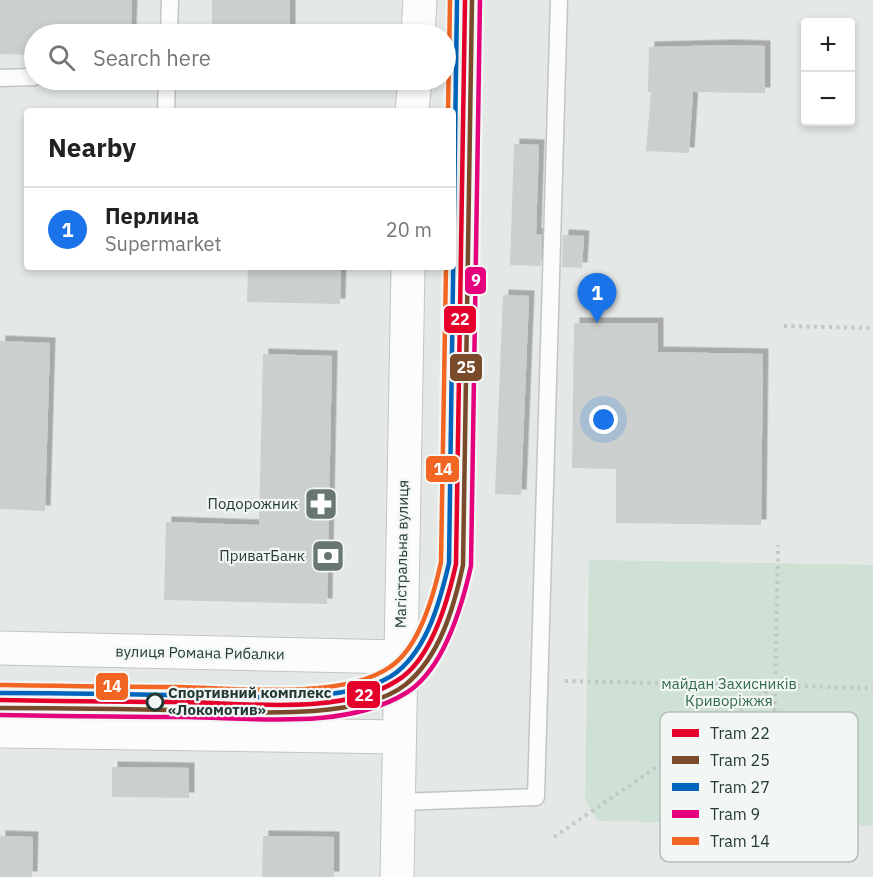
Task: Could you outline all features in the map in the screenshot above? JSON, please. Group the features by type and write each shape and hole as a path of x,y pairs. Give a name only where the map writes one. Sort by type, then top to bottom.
{"main road":[{"path":"419,24 420,0"},
{"path":"412,108 414,90"},
{"name":"Магістральна вулиця","path":"398,877 399,657 408,270"},
{"name":"вулиця Романа Рибалки","path":"0,648 399,657"},
{"path":"0,731 399,738"}],"lane":[{"path":"169,24 170,0"},
{"path":"398,802 536,796 559,0"},
{"path":"0,78 24,77"},
{"path":"166,108 167,90"}],"path":[{"path":"783,326 873,328"},
{"path":"774,712 778,545"},
{"path":"540,681 873,688"},
{"path":"737,712 775,686"},
{"path":"554,837 660,765"}],"green space":[{"name":"майдан Захисників Криворіжжя","path":"589,560 873,565 873,826 858,826 858,712 660,712 660,822 598,821 585,800"}],"building":[{"path":"0,0 132,0 131,24 24,24 24,55 0,54"},
{"path":"212,0 290,0 290,24 212,24"},
{"path":"765,46 765,93 693,92 689,153 646,151 651,92 648,92 649,47"},
{"path":"514,144 539,145 536,234 542,234 541,266 510,265"},
{"path":"563,235 584,236 582,268 562,267"},
{"path":"248,270 341,270 340,304 247,302"},
{"path":"503,295 529,296 521,495 495,494"},
{"path":"574,323 658,323 658,352 763,354 761,525 616,523 616,469 572,468"},
{"path":"0,341 50,343 45,511 0,509"},
{"path":"263,354 332,356 327,604 164,600 166,522 259,525"},
{"path":"112,767 189,768 189,798 112,797"},
{"path":"0,836 33,837 32,877 0,877"},
{"path":"263,836 334,837 334,877 262,877"}],"tram line":[{"name":"14","path":"450,0 450,24"},
{"name":"27","path":"456,70 457,0"},
{"name":"22","path":"0,700 265,705 323,703 350,699 376,691 398,680 420,658 437,628 456,564 465,0"},
{"name":"25","path":"0,708 260,713 326,710 357,705 383,697 405,685 428,660 450,614 463,565 472,0"},
{"name":"9","path":"0,715 270,720 328,717 382,705 406,693 431,669 441,653 456,618 471,566 480,0"},
{"name":"14","path":"448,90 448,108"},
{"name":"27","path":"455,108 456,90"},
{"name":"14","path":"0,685 258,690 318,688 370,677 390,667 400,658 409,647 424,619 441,562 446,270"},
{"name":"27","path":"0,693 254,697 320,695 350,691 377,683 397,672 408,662 425,637 437,608 449,563 453,270"}],"place":[{"name":"Перлина","path":"597,323"},
{"name":"Подорожник","path":"321,504"},
{"name":"ПриватБанк","path":"328,556"},
{"name":"Спортивний комплекс «Локомотив»","path":"155,702"}]}
